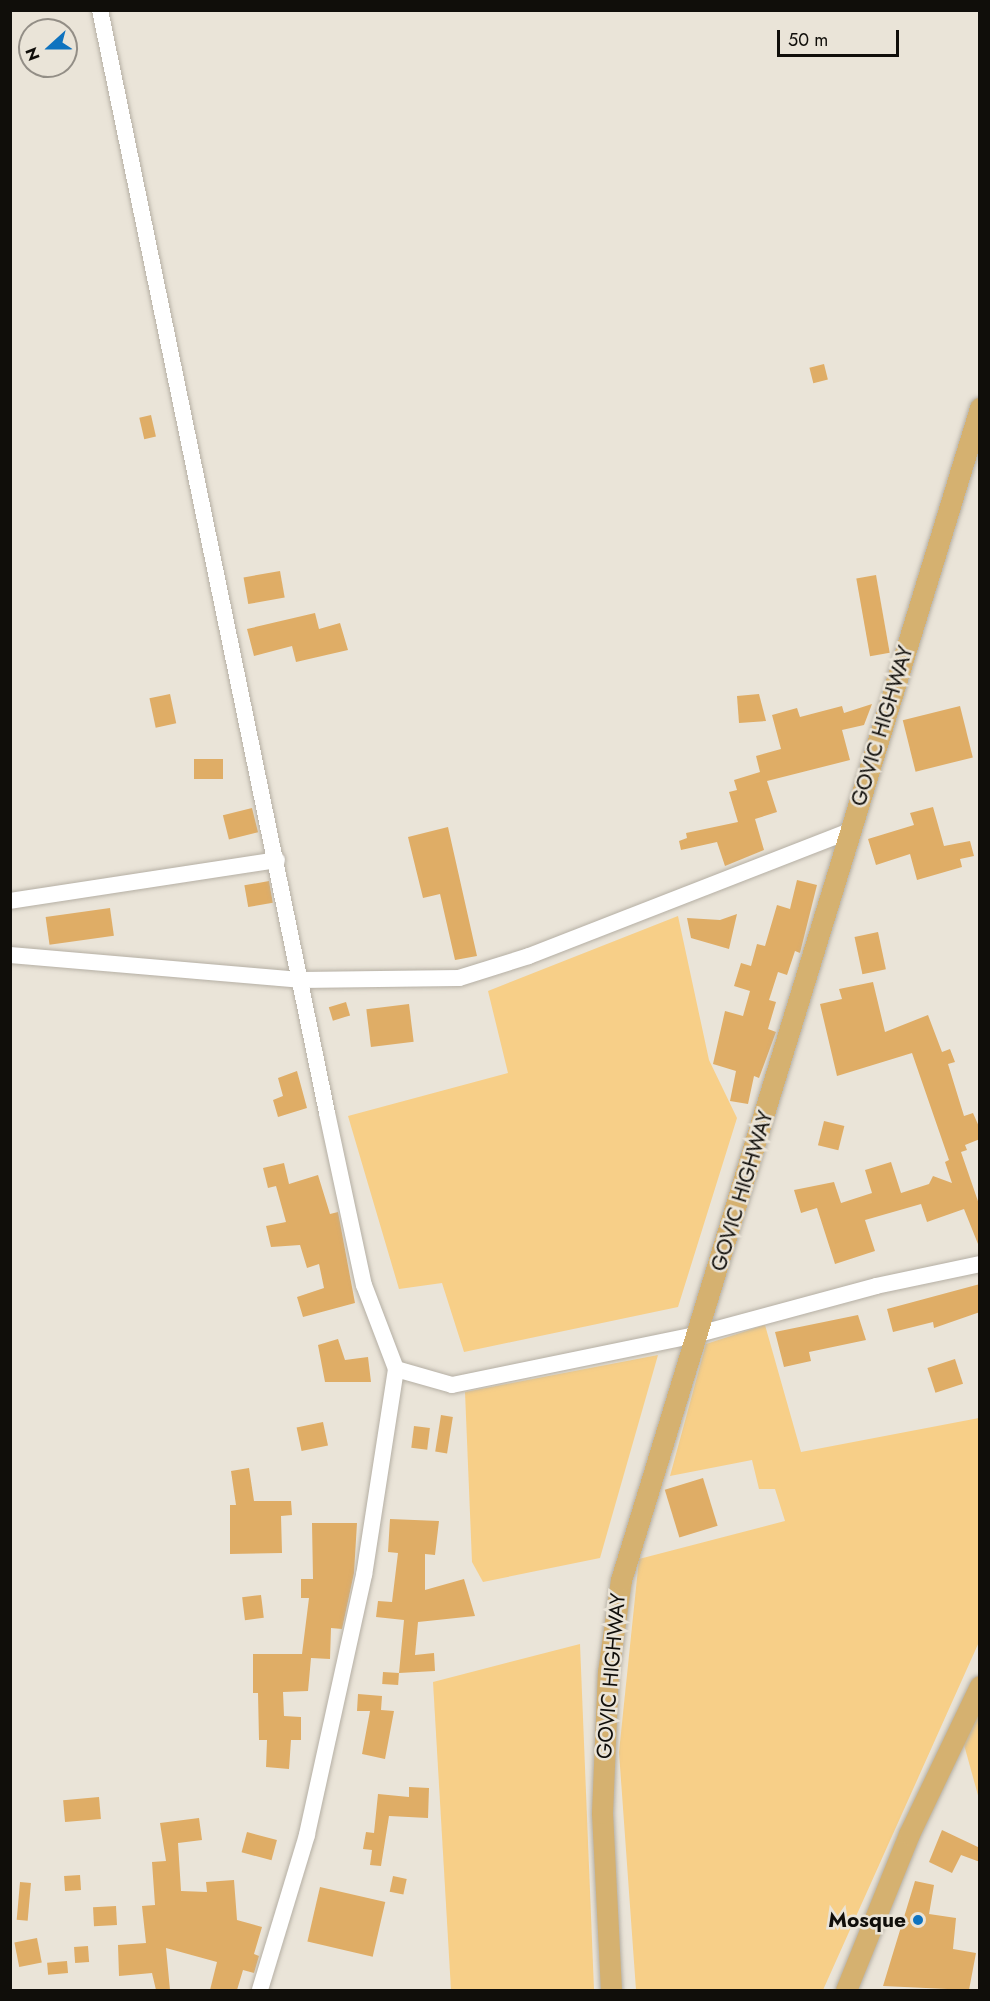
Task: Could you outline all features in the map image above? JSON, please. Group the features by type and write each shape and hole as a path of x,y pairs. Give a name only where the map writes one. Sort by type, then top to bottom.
{"main road":[{"name":"GOVIC HIGHWAY","path":"611,1990 602,1813 614,1608 694,1335 980,408"},
{"path":"846,1990 909,1834 980,1686"}],"street":[{"path":"100,10 364,1285 396,1369 361,1587 307,1836 260,1990"},
{"path":"10,955 300,980 459,978 530,956 850,831"},
{"path":"10,901 277,860"},
{"path":"396,1369 426,1381 452,1385 694,1335 876,1286 980,1264"}],"shaded area":[{"path":"678,916 709,1060 737,1118 678,1307 464,1352 442,1283 399,1289 348,1116 508,1073 488,991"},
{"path":"765,1325 801,1452 979,1418 979,1642 823,1990 636,1990 619,1752 639,1559 785,1521 775,1489 759,1489 752,1460 670,1476 706,1344"},
{"path":"658,1355 600,1558 483,1582 472,1562 465,1392"},
{"path":"580,1644 594,1990 451,1990 433,1682"},
{"path":"979,1706 979,1799 963,1741"}],"building":[{"path":"824,364 828,380 813,383 809,368"},
{"path":"151,415 156,436 144,439 139,418"},
{"path":"280,571 285,598 248,604 244,577"},
{"path":"876,575 890,653 870,656 856,578"},
{"path":"315,613 319,629 340,623 348,650 296,662 292,646 254,656 247,629"},
{"path":"170,694 176,723 156,728 149,698"},
{"path":"759,694 766,721 739,723 737,696"},
{"path":"872,704 864,725 842,730 850,760 767,781 777,812 755,819 764,850 725,866 717,842 681,850 679,841 687,838 686,833 738,822 729,792 737,790 734,780 760,772 756,756 781,749 772,715 797,708 800,717 842,706 844,713"},
{"path":"960,706 973,757 916,772 903,720"},
{"path":"194,759 223,759 223,779 194,779"},
{"path":"933,807 944,846 970,841 974,856 960,859 962,867 917,880 910,854 876,865 868,839 914,825 910,813"},
{"path":"252,808 258,832 229,840 223,815"},
{"path":"448,827 477,956 455,960 440,894 423,898 408,837"},
{"path":"797,880 817,885 800,953 795,951 787,975 778,972 769,1000 776,1002 768,1029 776,1032 759,1078 754,1076 748,1104 730,1101 736,1071 713,1064 725,1011 743,1016 750,991 734,986 741,963 751,966 757,944 765,946 777,905 790,909"},
{"path":"269,881 273,903 248,907 244,885"},
{"path":"110,908 114,936 50,945 46,917"},
{"path":"737,914 729,949 691,938 687,918 720,920"},
{"path":"878,932 886,969 862,974 855,937"},
{"path":"873,982 885,1032 928,1015 942,1052 950,1049 955,1062 948,1064 964,1116 973,1113 980,1129 980,1139 965,1145 967,1150 961,1152 980,1207 980,1249 964,1209 927,1222 921,1204 865,1220 875,1251 835,1264 817,1208 801,1213 794,1190 834,1182 841,1203 872,1193 865,1170 891,1162 901,1193 929,1184 933,1176 952,1183 945,1162 949,1160 912,1053 837,1076 820,1004 842,999 839,989"},
{"path":"346,1002 350,1015 333,1021 329,1007"},
{"path":"409,1004 414,1042 371,1047 366,1009"},
{"path":"297,1071 307,1108 278,1117 273,1100 283,1096 278,1078"},
{"path":"824,1121 844,1126 838,1150 818,1145"},
{"path":"284,1163 289,1184 318,1175 330,1214 338,1212 355,1303 303,1317 297,1297 324,1288 319,1264 307,1268 300,1245 271,1247 266,1226 286,1222 276,1186 268,1188 263,1168"},
{"path":"980,1284 980,1312 934,1328 933,1322 893,1332 887,1309"},
{"path":"858,1315 866,1340 809,1352 811,1361 784,1367 775,1332"},
{"path":"338,1339 345,1360 368,1357 371,1382 325,1382 318,1345"},
{"path":"955,1359 963,1384 935,1393 927,1368"},
{"path":"441,1415 453,1417 447,1453 435,1452"},
{"path":"323,1422 328,1445 302,1451 297,1428"},
{"path":"414,1426 430,1428 427,1450 411,1448"},
{"path":"249,1468 254,1501 291,1501 292,1515 281,1516 282,1553 230,1554 230,1505 236,1505 231,1471"},
{"path":"703,1478 718,1526 679,1538 665,1490"},
{"path":"390,1519 439,1521 435,1555 425,1554 425,1590 464,1579 475,1616 418,1622 415,1655 434,1653 435,1671 399,1673 404,1620 376,1617 378,1601 392,1602 398,1553 388,1552"},
{"path":"312,1523 357,1523 354,1573 342,1629 331,1628 330,1659 311,1658 308,1691 283,1692 284,1716 301,1717 301,1740 291,1740 289,1769 266,1767 267,1740 259,1740 258,1693 253,1693 253,1654 302,1654 309,1598 301,1598 301,1579 313,1579"},
{"path":"261,1595 264,1618 245,1620 242,1597"},
{"path":"383,1672 399,1673 398,1685 382,1684"},
{"path":"358,1694 382,1696 381,1710 394,1711 385,1759 362,1754 370,1711 357,1711"},
{"path":"409,1787 429,1788 428,1818 389,1816 381,1866 370,1865 372,1850 363,1849 366,1832 374,1833 378,1794 409,1797"},
{"path":"99,1797 101,1819 65,1822 63,1800"},
{"path":"199,1818 202,1840 178,1843 181,1891 207,1892 206,1882 234,1880 237,1920 262,1927 254,1954 259,1956 254,1973 243,1970 237,1990 210,1990 217,1962 166,1948 170,1990 156,1990 152,1973 119,1976 118,1945 146,1943 142,1906 155,1905 152,1862 166,1861 160,1823"},
{"path":"942,1830 980,1848 980,1862 961,1855 952,1873 929,1862"},
{"path":"247,1832 277,1840 272,1860 242,1852"},
{"path":"80,1875 81,1890 65,1891 64,1876"},
{"path":"393,1876 407,1879 403,1895 390,1892"},
{"path":"915,1881 934,1885 929,1914 956,1918 953,1949 976,1953 969,1990 883,1986"},
{"path":"20,1882 31,1883 28,1921 17,1920"},
{"path":"320,1887 385,1902 373,1957 307,1942"},
{"path":"116,1906 117,1925 94,1926 93,1907"},
{"path":"37,1938 42,1963 19,1967 14,1942"},
{"path":"88,1946 89,1962 75,1963 74,1947"},
{"path":"67,1961 68,1973 48,1975 47,1963"}],"place":[{"name":"Mosque","path":"918,1920"}]}
